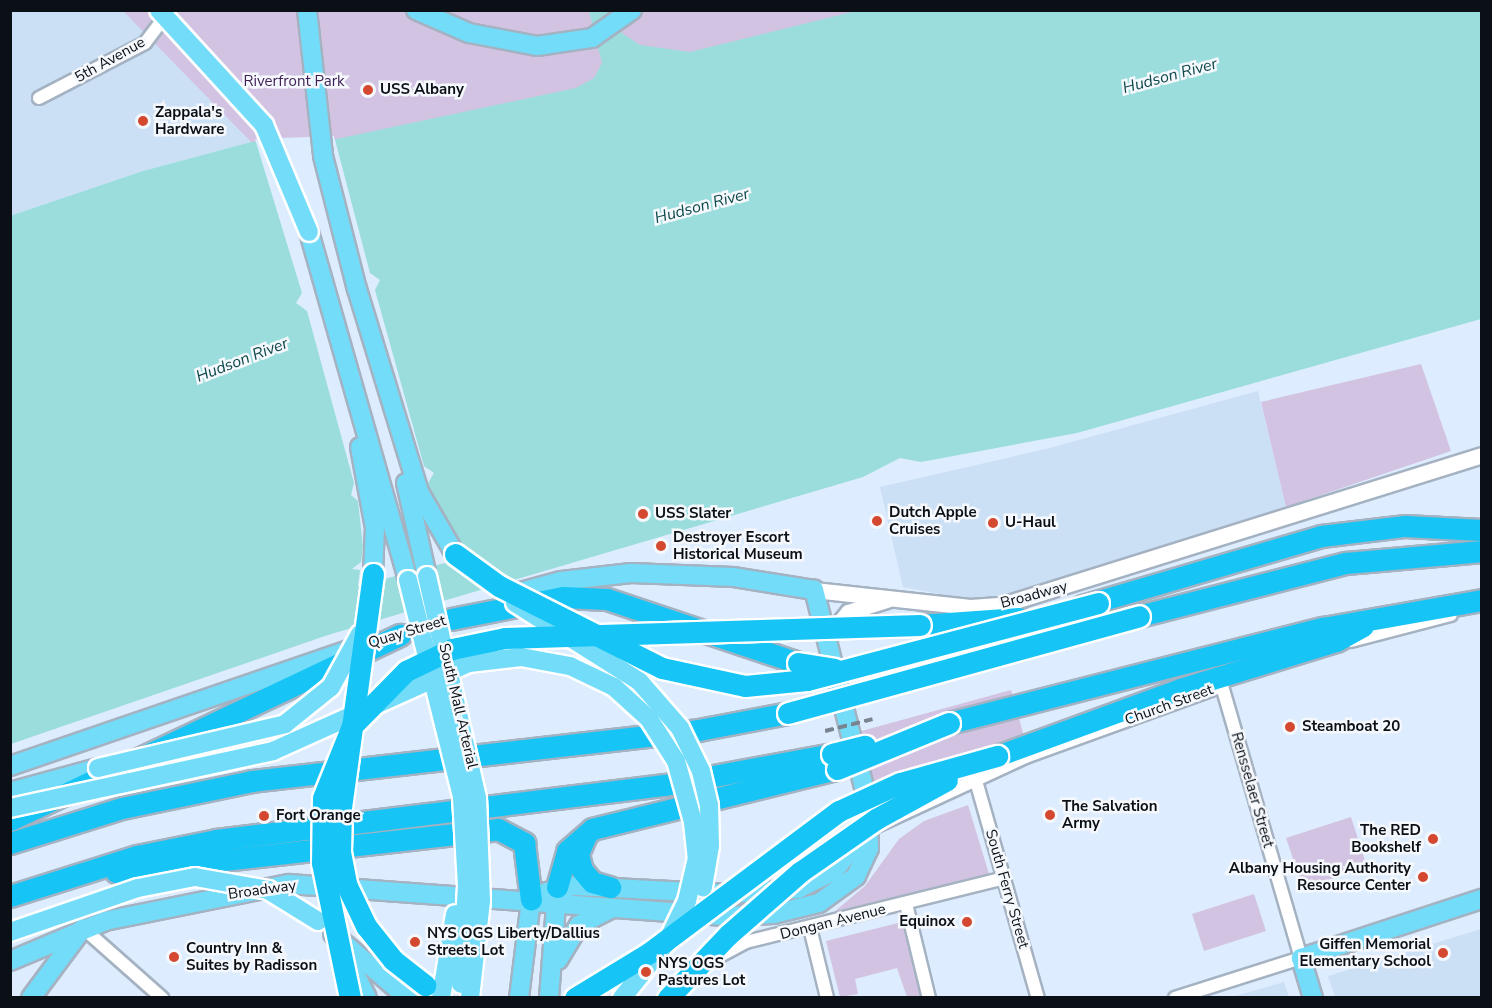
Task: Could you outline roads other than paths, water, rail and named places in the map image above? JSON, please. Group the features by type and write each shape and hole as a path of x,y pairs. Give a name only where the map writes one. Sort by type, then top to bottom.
{"highway":[{"path":"455,554 499,586 662,668 745,686 817,678 1098,603 1321,536 1405,526 1482,530"},
{"path":"10,843 122,808 242,783 698,730 788,713 1139,616 1346,562 1482,551"},
{"path":"373,574 340,808 341,864 355,906 382,949 414,978 450,998"},
{"path":"451,619 563,597 607,599 798,663 836,669 885,667 1139,616"},
{"path":"557,895 567,851 592,829 834,761 949,723 1379,617 1482,600"},
{"path":"350,998 322,863 323,798 337,753 361,714 386,686 424,660 468,644 505,638 958,623 1098,603"},
{"path":"575,998 649,953 839,812 900,783 997,756 1180,689 1336,641 1379,617"},
{"path":"10,820 399,635"},
{"path":"668,998 751,913 808,866 876,819 997,756"},
{"path":"10,896 61,878 138,856 253,833 665,785 834,761"},
{"path":"61,878 498,829 524,843 531,900"},
{"path":"592,829 581,843 580,865 588,878 610,888"}],"main road":[{"path":"10,792 261,734 302,714 331,687 352,654 373,574 375,528 345,362 309,232 264,125 159,10"},
{"path":"307,10 319,134 333,197 374,350 419,492 455,554 500,594 639,681 674,719 697,760 711,820 703,888 669,954 622,998"},
{"path":"416,10 491,39 560,45 600,35 632,10"},
{"name":"South Mall Arterial","path":"374,350 465,728 473,837 481,901 470,998"},
{"name":"South Mall Arterial","path":"345,362 448,723 473,837 459,998"},
{"name":"Quay Street","path":"10,766 451,619 538,586 609,574 704,575 814,590"},
{"path":"557,895 621,908 752,916 819,903 856,876 869,848 863,778 814,590"},
{"path":"10,808 273,751 469,663 521,657 570,666 614,687 649,719 676,761 691,805 697,858 687,901 667,942 622,998"},
{"path":"519,998 531,900 610,888 729,894 798,889 834,871 867,829"},
{"path":"441,998 473,837"},
{"path":"473,837 489,902 482,998"},
{"path":"10,932 138,888 195,877 260,887 318,921 408,998"},
{"name":"Broadway","path":"10,961 83,928 157,908 289,884 531,900"},
{"path":"549,998 557,895"},
{"path":"1301,958 1482,898"},
{"path":"552,972 579,924 621,908"},
{"path":"318,921 344,950 367,998"},
{"path":"31,998 83,928"},
{"name":"Rensselaer Street","path":"1301,958 1313,998"}],"street":[{"name":"5th Avenue","path":"39,98 145,43 168,10"},
{"name":"Broadway","path":"814,590 981,608 1013,602 1482,455"},
{"path":"830,651 831,631 848,612 901,598"},
{"name":"Church Street","path":"867,829 1028,756 1222,686 1370,635 1482,610"},
{"name":"Rensselaer Street","path":"1222,686 1301,958"},
{"name":"South Ferry Street","path":"976,781 1038,998"},
{"name":"Dongan Avenue","path":"682,998 719,955 746,942 810,928 1004,878"},
{"path":"906,904 929,998"},
{"path":"83,928 162,998"},
{"path":"810,928 827,998"},
{"path":"1175,998 1301,958"}],"water":[{"name":"Hudson River","path":"860,10 1481,11 1481,319 1077,433 921,462 900,458 863,477 328,635 11,744 10,216 143,171 251,142 332,140 576,88 594,78 602,63 589,11 612,11 622,33 640,45 690,52"}],"railway":[{"path":"825,731 873,719"}],"place":[{"name":"USS Albany","path":"368,90"},
{"name":"Zappala's Hardware","path":"143,121"},
{"name":"USS Slater","path":"643,514"},
{"name":"Dutch Apple Cruises","path":"877,521"},
{"name":"U-Haul","path":"993,523"},
{"name":"Destroyer Escort Historical Museum","path":"661,546"},
{"name":"Steamboat 20","path":"1290,727"},
{"name":"The Salvation Army","path":"1050,815"},
{"name":"Fort Orange","path":"264,816"},
{"name":"The RED Bookshelf","path":"1433,839"},
{"name":"Albany Housing Authority Resource Center","path":"1423,877"},
{"name":"Equinox","path":"967,922"},
{"name":"NYS OGS Liberty/Dallius Streets Lot","path":"415,942"},
{"name":"Giffen Memorial Elementary School","path":"1443,953"},
{"name":"Country Inn & Suites by Radisson","path":"174,957"},
{"name":"NYS OGS Pastures Lot","path":"646,972"}],"park label":[{"name":"Riverfront Park","path":"294,82"}]}
